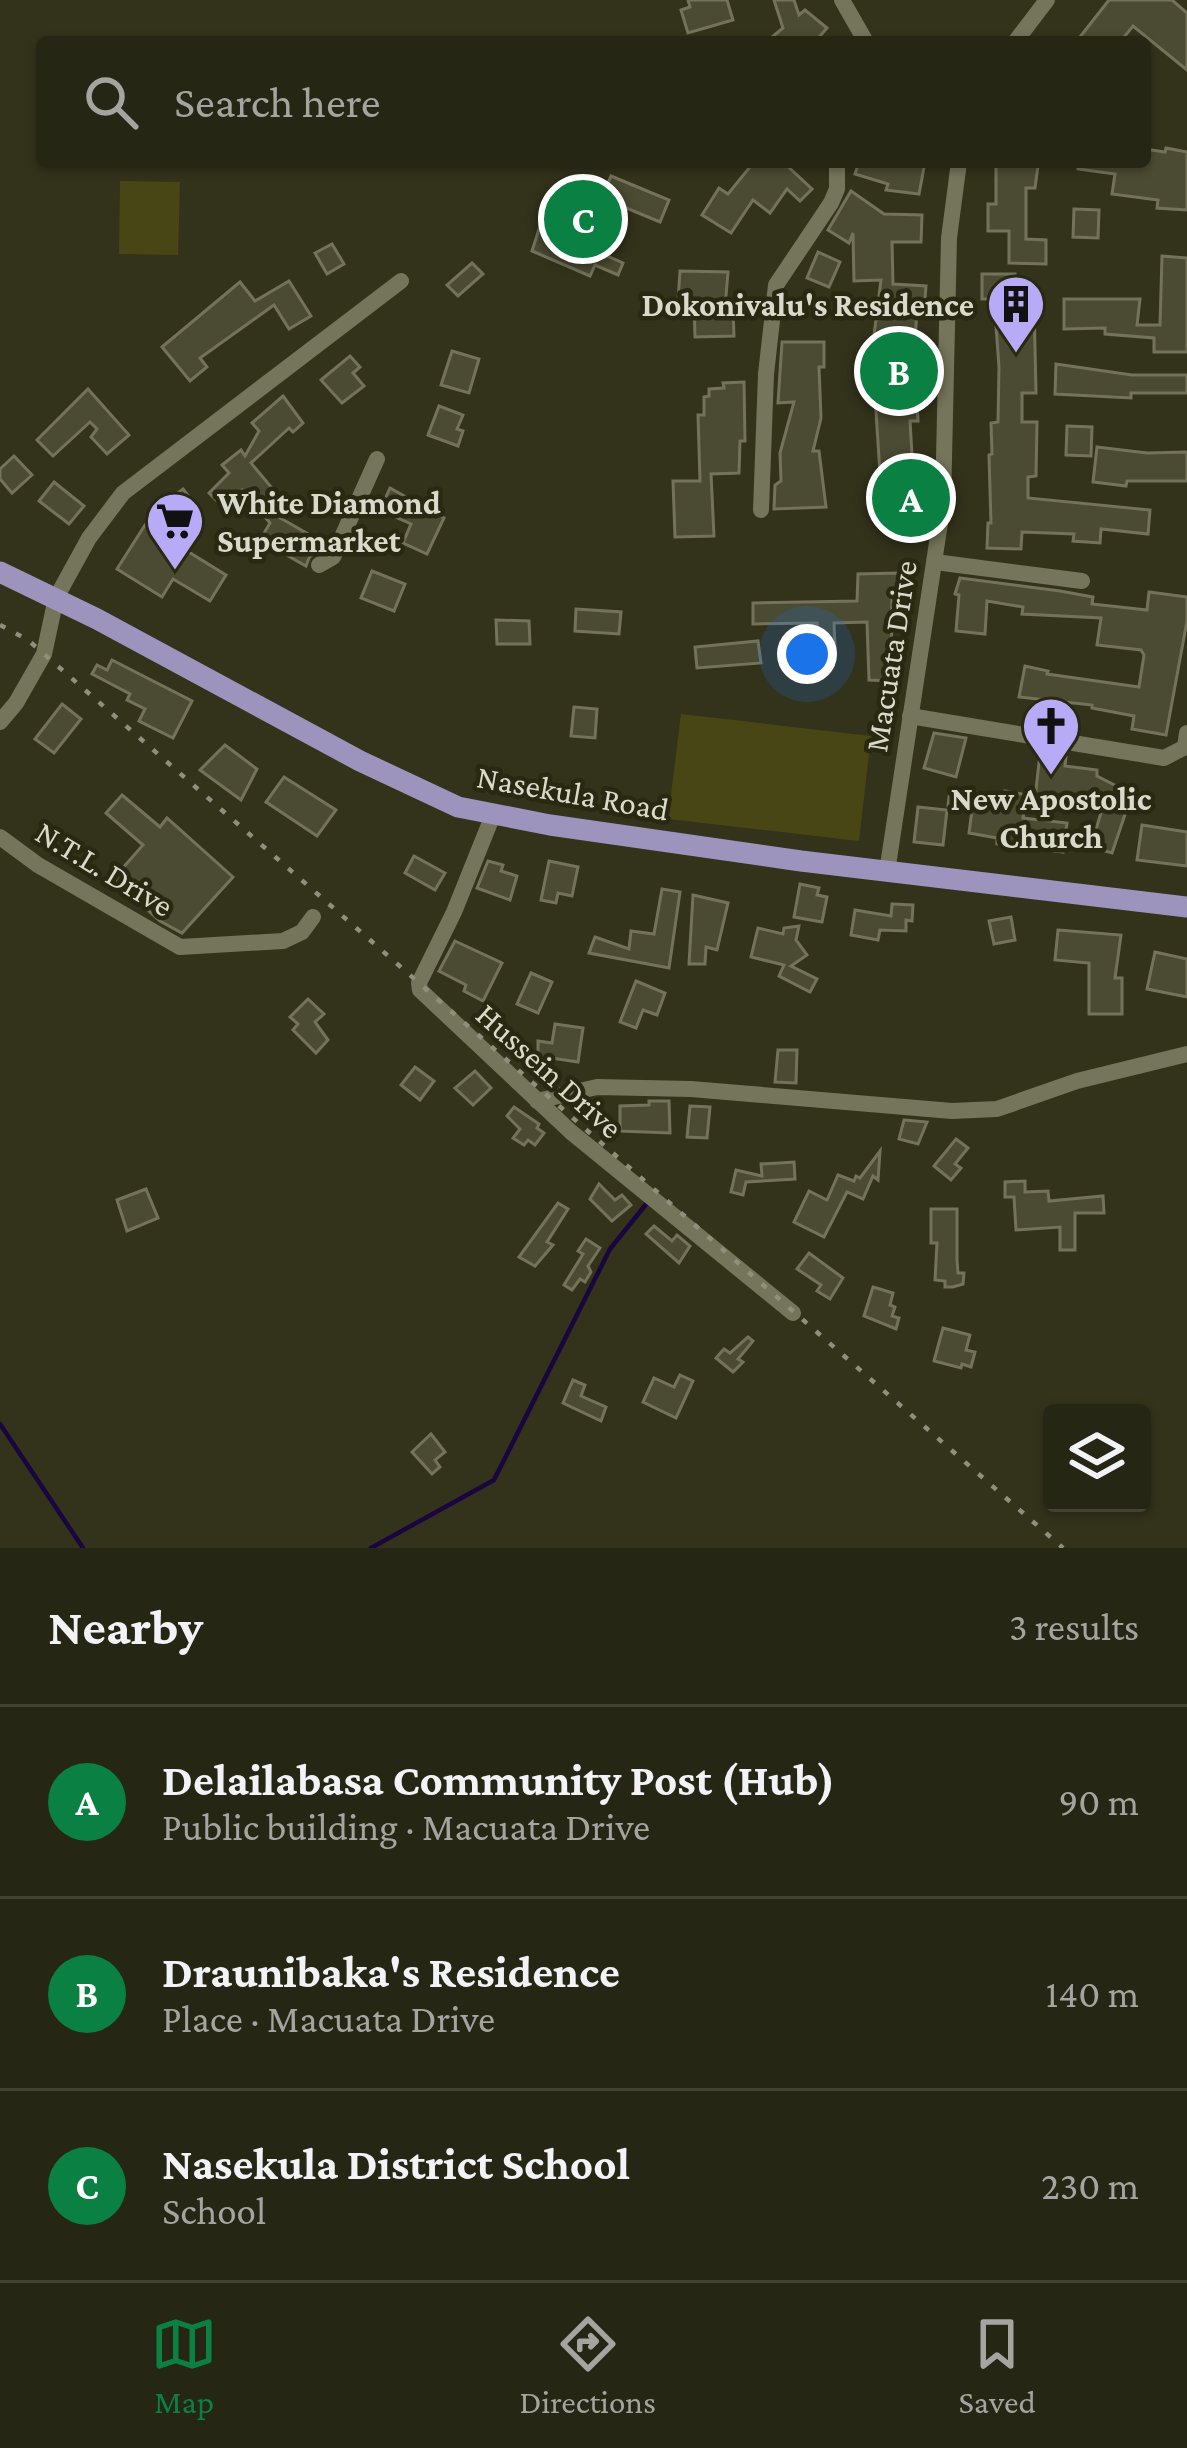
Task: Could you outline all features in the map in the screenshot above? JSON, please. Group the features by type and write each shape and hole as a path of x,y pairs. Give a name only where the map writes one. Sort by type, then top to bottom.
{"main road":[{"name":"Nasekula Road","path":"0,572 423,793 493,814 887,872 1187,907"}],"street":[{"path":"842,0 857,36"},
{"path":"1020,36 1047,0"},
{"path":"761,509 766,374 776,284 831,203 837,168"},
{"name":"Macuata Drive","path":"887,872 943,503 949,238 958,168"},
{"path":"0,722 44,654 56,598 89,538 123,493 401,281"},
{"path":"319,565 333,557 376,459"},
{"path":"935,562 1082,581"},
{"path":"910,716 1164,758 1185,747 1187,733"},
{"name":"Hussein Drive","path":"493,814 419,983 420,990 537,1101 793,1313"},
{"name":"N.T.L. Drive","path":"0,837 38,866 180,947 283,941 302,932 313,916"},
{"path":"537,1101 597,1088 692,1089 952,1111 997,1109 1077,1081 1187,1054"}],"shaded area":[{"path":"120,181 180,182 178,255 119,254"},
{"path":"681,714 871,736 859,841 668,819"}],"building":[{"path":"688,0 727,0 733,20 688,33 681,10 690,7"},
{"path":"774,0 794,0 799,15 805,10 827,28 820,36 773,36 783,28"},
{"path":"1109,0 1172,0 1187,13 1187,70 1151,36 1133,26 1125,36 1081,36"},
{"path":"1166,148 1187,152 1187,210 1157,208 1158,200 1112,194 1115,174 1078,169 1151,168 1151,150 1165,152"},
{"path":"749,168 789,168 812,189 800,201 787,189 770,213 753,200 731,233 702,215 719,188 728,194"},
{"path":"857,168 924,168 919,194 886,190 888,184 855,174"},
{"path":"996,168 1038,168 1035,188 1026,188 1026,239 1046,240 1046,264 1009,263 1009,231 988,231 988,204 996,204"},
{"path":"611,176 669,200 660,222 602,198"},
{"path":"851,191 884,214 922,215 921,242 892,242 893,284 926,286 924,312 917,311 914,353 918,421 910,421 914,489 881,489 875,396 883,396 881,344 873,343 881,280 854,281 853,233 849,243 828,230"},
{"path":"1074,209 1099,210 1098,238 1073,237"},
{"path":"540,226 623,263 618,275 595,265 590,276 532,251"},
{"path":"332,244 344,264 327,274 315,253"},
{"path":"818,252 840,262 829,287 807,278"},
{"path":"1162,256 1187,258 1187,352 1154,352 1154,338 1105,334 1105,328 1064,329 1064,299 1140,299 1137,325 1160,325"},
{"path":"472,263 483,274 458,296 447,285"},
{"path":"680,271 728,272 725,308 733,308 734,336 695,337 694,301 678,301"},
{"path":"982,274 1015,274 1015,301 1034,301 1036,393 1022,393 1022,422 1037,422 1036,476 1028,477 1028,498 1150,510 1148,534 1101,529 1100,543 1073,541 1074,534 1022,532 1021,549 987,548 991,423 998,422 999,367 994,299 982,299"},
{"path":"289,281 311,316 289,329 274,305 200,358 207,367 190,381 162,347 240,282 255,301"},
{"path":"782,342 824,342 824,367 819,367 821,418 813,451 819,451 826,507 774,509 775,485 781,481 780,453 794,402 778,403"},
{"path":"452,351 479,359 469,393 441,385"},
{"path":"350,356 360,367 353,373 364,386 342,403 321,380"},
{"path":"1056,364 1132,375 1187,375 1187,393 1131,393 1131,398 1055,394"},
{"path":"744,382 745,441 740,441 739,473 711,474 714,536 675,537 673,481 700,481 698,415 704,415 704,397 709,396 709,389 724,388 723,383"},
{"path":"88,389 129,435 107,454 91,437 97,429 90,422 53,456 37,440"},
{"path":"283,396 303,423 293,432 289,428 251,463 277,494 261,507 324,543 306,566 260,540 270,523 242,490 224,508 209,493 229,473 222,465 241,450 245,456 259,431 252,423"},
{"path":"439,406 463,415 457,429 463,431 458,446 428,435"},
{"path":"1067,426 1092,427 1091,456 1066,455"},
{"path":"1097,447 1187,452 1187,481 1127,481 1126,486 1093,482"},
{"path":"14,456 32,475 12,493 0,479 0,469"},
{"path":"54,482 84,506 69,524 39,501"},
{"path":"390,488 444,518 427,554 403,543 411,524 380,510"},
{"path":"183,489 200,511 187,522 181,515 176,520 163,504"},
{"path":"145,525 226,575 210,601 173,579 162,597 117,569"},
{"path":"372,571 405,584 394,611 361,598"},
{"path":"899,573 900,596 892,596 891,681 869,680 867,622 834,623 835,647 818,648 817,623 753,624 753,603 857,601 858,574"},
{"path":"960,578 1060,591 1093,597 1092,604 1147,610 1149,592 1187,597 1187,621 1166,735 1132,729 1134,716 1092,705 1019,697 1025,666 1047,674 1139,687 1144,655 1141,650 1097,645 1101,618 1022,614 1023,607 987,601 985,634 956,631 959,595 955,594"},
{"path":"576,609 621,612 619,634 575,631"},
{"path":"496,620 529,621 530,644 497,644"},
{"path":"758,641 761,663 697,668 695,647"},
{"path":"112,660 192,701 173,738 139,721 145,709 127,700 130,694 92,674 97,665 107,670"},
{"path":"62,704 81,719 54,753 35,739"},
{"path":"574,707 597,709 595,738 571,736"},
{"path":"934,733 966,738 956,777 924,768"},
{"path":"225,745 257,769 241,800 200,770"},
{"path":"1040,754 1066,757 1065,766 1097,770 1097,776 1132,794 1112,853 1091,847 1104,802 1035,798"},
{"path":"284,777 336,810 317,836 266,802"},
{"path":"950,789 1004,797 1005,791 1027,795 1023,818 1067,823 1063,852 997,844 997,838 969,833 972,810 948,806"},
{"path":"122,795 160,827 167,818 233,877 182,933 160,921 113,879 143,845 106,813"},
{"path":"918,807 947,810 943,845 914,842"},
{"path":"1142,825 1187,832 1187,866 1137,860"},
{"path":"414,856 445,873 435,890 405,873"},
{"path":"488,861 517,876 510,900 477,888"},
{"path":"549,861 578,867 572,896 558,893 556,903 541,900"},
{"path":"800,884 819,888 817,895 827,897 822,922 794,917"},
{"path":"662,889 680,892 669,968 589,953 595,937 629,949 631,931 654,934"},
{"path":"693,895 728,903 717,950 706,947 705,964 689,964"},
{"path":"892,904 913,905 906,931 880,930 878,940 851,935 855,910 891,916"},
{"path":"1011,917 1015,940 994,944 989,921"},
{"path":"799,926 796,940 807,955 791,966 817,979 810,992 779,976 784,965 751,957 758,928 783,934 784,928"},
{"path":"1058,930 1121,935 1115,978 1122,978 1122,1014 1089,1014 1089,963 1055,960"},
{"path":"455,941 502,963 483,1001 464,991 466,985 439,971"},
{"path":"1155,952 1187,959 1187,997 1147,989"},
{"path":"531,973 552,982 538,1013 517,1004"},
{"path":"636,981 665,993 657,1015 643,1010 636,1028 620,1022"},
{"path":"308,999 324,1014 315,1022 328,1040 316,1053 293,1030 298,1024 290,1017"},
{"path":"555,1024 583,1028 578,1062 551,1058 550,1065 538,1063 538,1041 552,1043"},
{"path":"778,1050 797,1050 796,1083 775,1082"},
{"path":"415,1067 434,1081 420,1100 401,1085"},
{"path":"475,1071 491,1088 473,1105 455,1088"},
{"path":"649,1101 669,1101 670,1133 620,1131 620,1106 649,1105"},
{"path":"690,1106 710,1107 707,1138 687,1137"},
{"path":"514,1107 544,1133 535,1145 513,1138 520,1129 507,1116"},
{"path":"904,1120 927,1122 918,1144 899,1139"},
{"path":"956,1139 968,1148 955,1164 961,1168 951,1180 934,1166"},
{"path":"880,1151 878,1180 873,1176 863,1199 847,1192 824,1237 794,1222 809,1191 827,1200 838,1175 854,1181 860,1178"},
{"path":"794,1162 795,1179 746,1182 743,1195 731,1192 736,1170 762,1176 761,1164"},
{"path":"1025,1181 1025,1192 1048,1191 1049,1201 1103,1196 1104,1213 1075,1213 1075,1250 1060,1250 1060,1227 1016,1230 1014,1197 1005,1197 1005,1182"},
{"path":"599,1184 615,1200 622,1195 631,1205 612,1221 590,1199"},
{"path":"146,1189 158,1218 127,1231 117,1200"},
{"path":"558,1203 568,1209 547,1242 553,1245 535,1266 519,1257"},
{"path":"931,1209 957,1209 958,1273 964,1273 963,1284 945,1287 945,1281 935,1280 937,1243 931,1243"},
{"path":"654,1226 672,1241 677,1235 690,1246 679,1263 646,1234"},
{"path":"586,1239 600,1248 588,1266 591,1272 585,1282 580,1279 572,1290 564,1285 583,1254 578,1251"},
{"path":"809,1253 843,1278 830,1299 817,1291 821,1285 797,1269"},
{"path":"873,1287 893,1293 890,1305 895,1307 892,1316 899,1318 896,1329 864,1316"},
{"path":"943,1328 970,1335 966,1350 975,1352 971,1367 934,1361"},
{"path":"748,1337 753,1341 733,1372 716,1358 724,1349 730,1353"},
{"path":"680,1375 693,1381 676,1418 643,1402 654,1378 674,1387"},
{"path":"573,1380 585,1385 581,1396 606,1407 601,1421 563,1403"},
{"path":"431,1434 445,1452 435,1460 440,1467 432,1474 412,1452"}],"waterway":[{"path":"371,1548 494,1480 610,1249 647,1203"},
{"path":"0,1424 83,1548"}],"railway":[{"path":"0,625 28,640 1063,1548"}],"place":[{"name":"Nasekula District School","path":"583,219"},
{"name":"Dokonivalu's Residence","path":"1016,355"},
{"name":"Draunibaka's Residence","path":"899,371"},
{"name":"Delailabasa Community Post (Hub)","path":"911,498"},
{"name":"White Diamond Supermarket","path":"175,572"},
{"name":"New Apostolic Church","path":"1051,777"}]}
